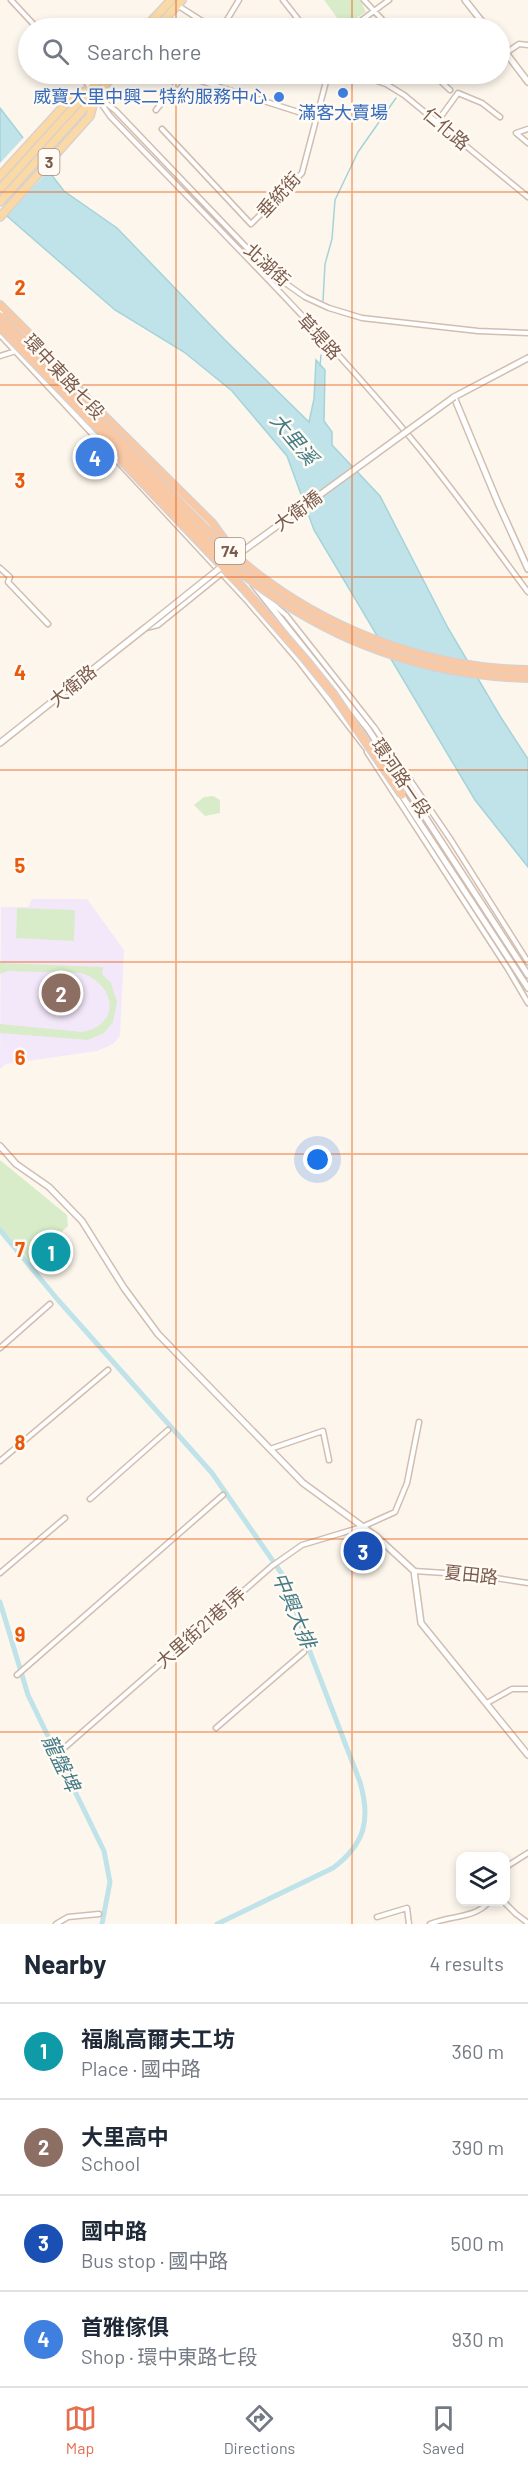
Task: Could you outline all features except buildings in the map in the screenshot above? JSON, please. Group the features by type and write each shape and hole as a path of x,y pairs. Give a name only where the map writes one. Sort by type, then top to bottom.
{"highway":[{"path":"0,305 90,403 212,523 230,545 239,562"},
{"name":"74","path":"0,314 153,475 230,550 264,579 312,610 368,637 420,654 463,664 528,670"},
{"name":"74","path":"0,327 114,448 224,559 256,586 286,606 353,641 418,664 463,673 528,678"},
{"path":"114,448 127,467 243,588 305,659 334,695 402,795"}],"main road":[{"path":"157,18 177,2"},
{"path":"165,18 177,2"},
{"name":"3","path":"0,202 98,84"},
{"name":"3","path":"0,189 102,84"},
{"name":"3","path":"0,176 71,98 86,99"},
{"name":"3","path":"0,217 90,116 86,99"}],"street":[{"path":"11,0 28,18"},
{"path":"228,18 238,0"},
{"path":"283,0 297,18"},
{"path":"364,0 379,18"},
{"path":"365,18 389,0"},
{"path":"465,0 479,18"},
{"path":"177,2 199,18"},
{"path":"510,50 519,44 528,45"},
{"path":"510,58 528,82"},
{"path":"88,84 93,91"},
{"path":"156,110 175,84"},
{"path":"209,84 317,118"},
{"name":"垂統街","path":"162,129 251,224 302,173 326,84"},
{"name":"仁化路","path":"382,84 395,89 528,197"},
{"path":"444,84 451,91 482,103 500,117"},
{"name":"北湖街","path":"93,91 116,111 271,273 305,297 328,308 362,318 478,331 528,333"},
{"name":"草堤路","path":"93,91 110,116 326,342 391,416 444,480 528,592"},
{"path":"437,122 458,93"},
{"path":"528,129 516,133 528,143"},
{"name":"環中東路七段","path":"0,314 11,321 81,396 210,525 239,562"},
{"name":"環中東路七段","path":"0,322 149,478 239,562"},
{"name":"環中東路七段","path":"0,334 221,574"},
{"path":"0,356 15,351"},
{"name":"大衛橋","path":"145,628 225,564 454,397 528,358"},
{"path":"454,397 528,568"},
{"name":"環河路一段","path":"239,562 259,592 369,729 528,975"},
{"path":"0,568 10,577 8,582 48,624"},
{"path":"145,628 158,625 221,574"},
{"name":"環河路一段","path":"221,574 300,662 402,795 528,988"},
{"name":"環河路一段","path":"259,592 286,615 374,727 457,849 528,962"},
{"name":"大衛路","path":"0,743 145,628"},
{"name":"環河路一段","path":"362,744 528,1003"},
{"path":"0,1146 16,1164 48,1187 82,1221 124,1288 158,1334 303,1483 377,1537 414,1571 421,1623 528,1755"},
{"path":"0,1348 51,1304"},
{"path":"0,1461 108,1370"},
{"name":"大里街21巷1弄","path":"55,1756 272,1566 302,1545 362,1527 395,1512 407,1483 419,1422"},
{"path":"90,1498 168,1430"},
{"path":"270,1449 323,1431 329,1460"},
{"path":"18,1675 223,1495"},
{"path":"0,1573 65,1518"},
{"name":"夏田路","path":"414,1571 477,1575 528,1583"},
{"path":"216,1728 304,1652"},
{"path":"487,1703 512,1689 528,1689"},
{"path":"510,1865 528,1853"},
{"path":"430,1924 444,1918 473,1914 486,1906"},
{"path":"508,1906 528,1923"},
{"path":"377,1917 407,1908 409,1924"},
{"path":"56,1924 68,1917 99,1914"}],"shaded area":[{"path":"32,899 87,899 124,950 120,1036 113,1044 97,1051 6,1064 0,1069 1,907 28,907"}],"green space":[{"path":"324,0 360,0 366,12 356,18 337,18"},
{"path":"213,796 220,800 220,813 205,816 194,805 204,797"},
{"path":"17,908 75,910 74,941 16,938"},
{"path":"0,963 103,967 102,974 111,983 117,1002 113,1022 104,1033 88,1040 0,1033 0,1024 82,1032 95,1028 104,1021 110,1004 102,986 93,978 81,973 8,971 0,974"},
{"path":"0,1160 67,1215 68,1226 30,1261 0,1228"}],"water":[{"name":"大里溪","path":"0,108 64,191 117,228 224,339 309,422 314,399 316,360 325,370 324,421 332,432 332,445 380,496 448,628 528,759 528,867 475,800 314,530 287,456 232,391 184,352 115,310 0,210"}],"pier":[{"path":"26,135 51,168 5,218 0,214 0,163"}],"waterway":[{"path":"323,301 325,264 332,239 335,200 358,152 396,98"},
{"path":"320,366 321,355"},
{"name":"中興大排","path":"0,1230 58,1300 212,1473 284,1577 360,1782 365,1808 363,1830 359,1840 344,1859 333,1868 217,1924"},
{"name":"龍盤埤","path":"0,1602 28,1695 104,1851 110,1882 102,1924"}],"place":[{"name":"滿客大賣場","path":"343,93"},
{"name":"威寶大里中興二特約服務中心","path":"279,97"},
{"name":"首雅傢俱","path":"95,457"},
{"name":"大里高中","path":"61,993"},
{"name":"福胤高爾夫工坊","path":"51,1252"},
{"name":"國中路","path":"363,1551"}]}
